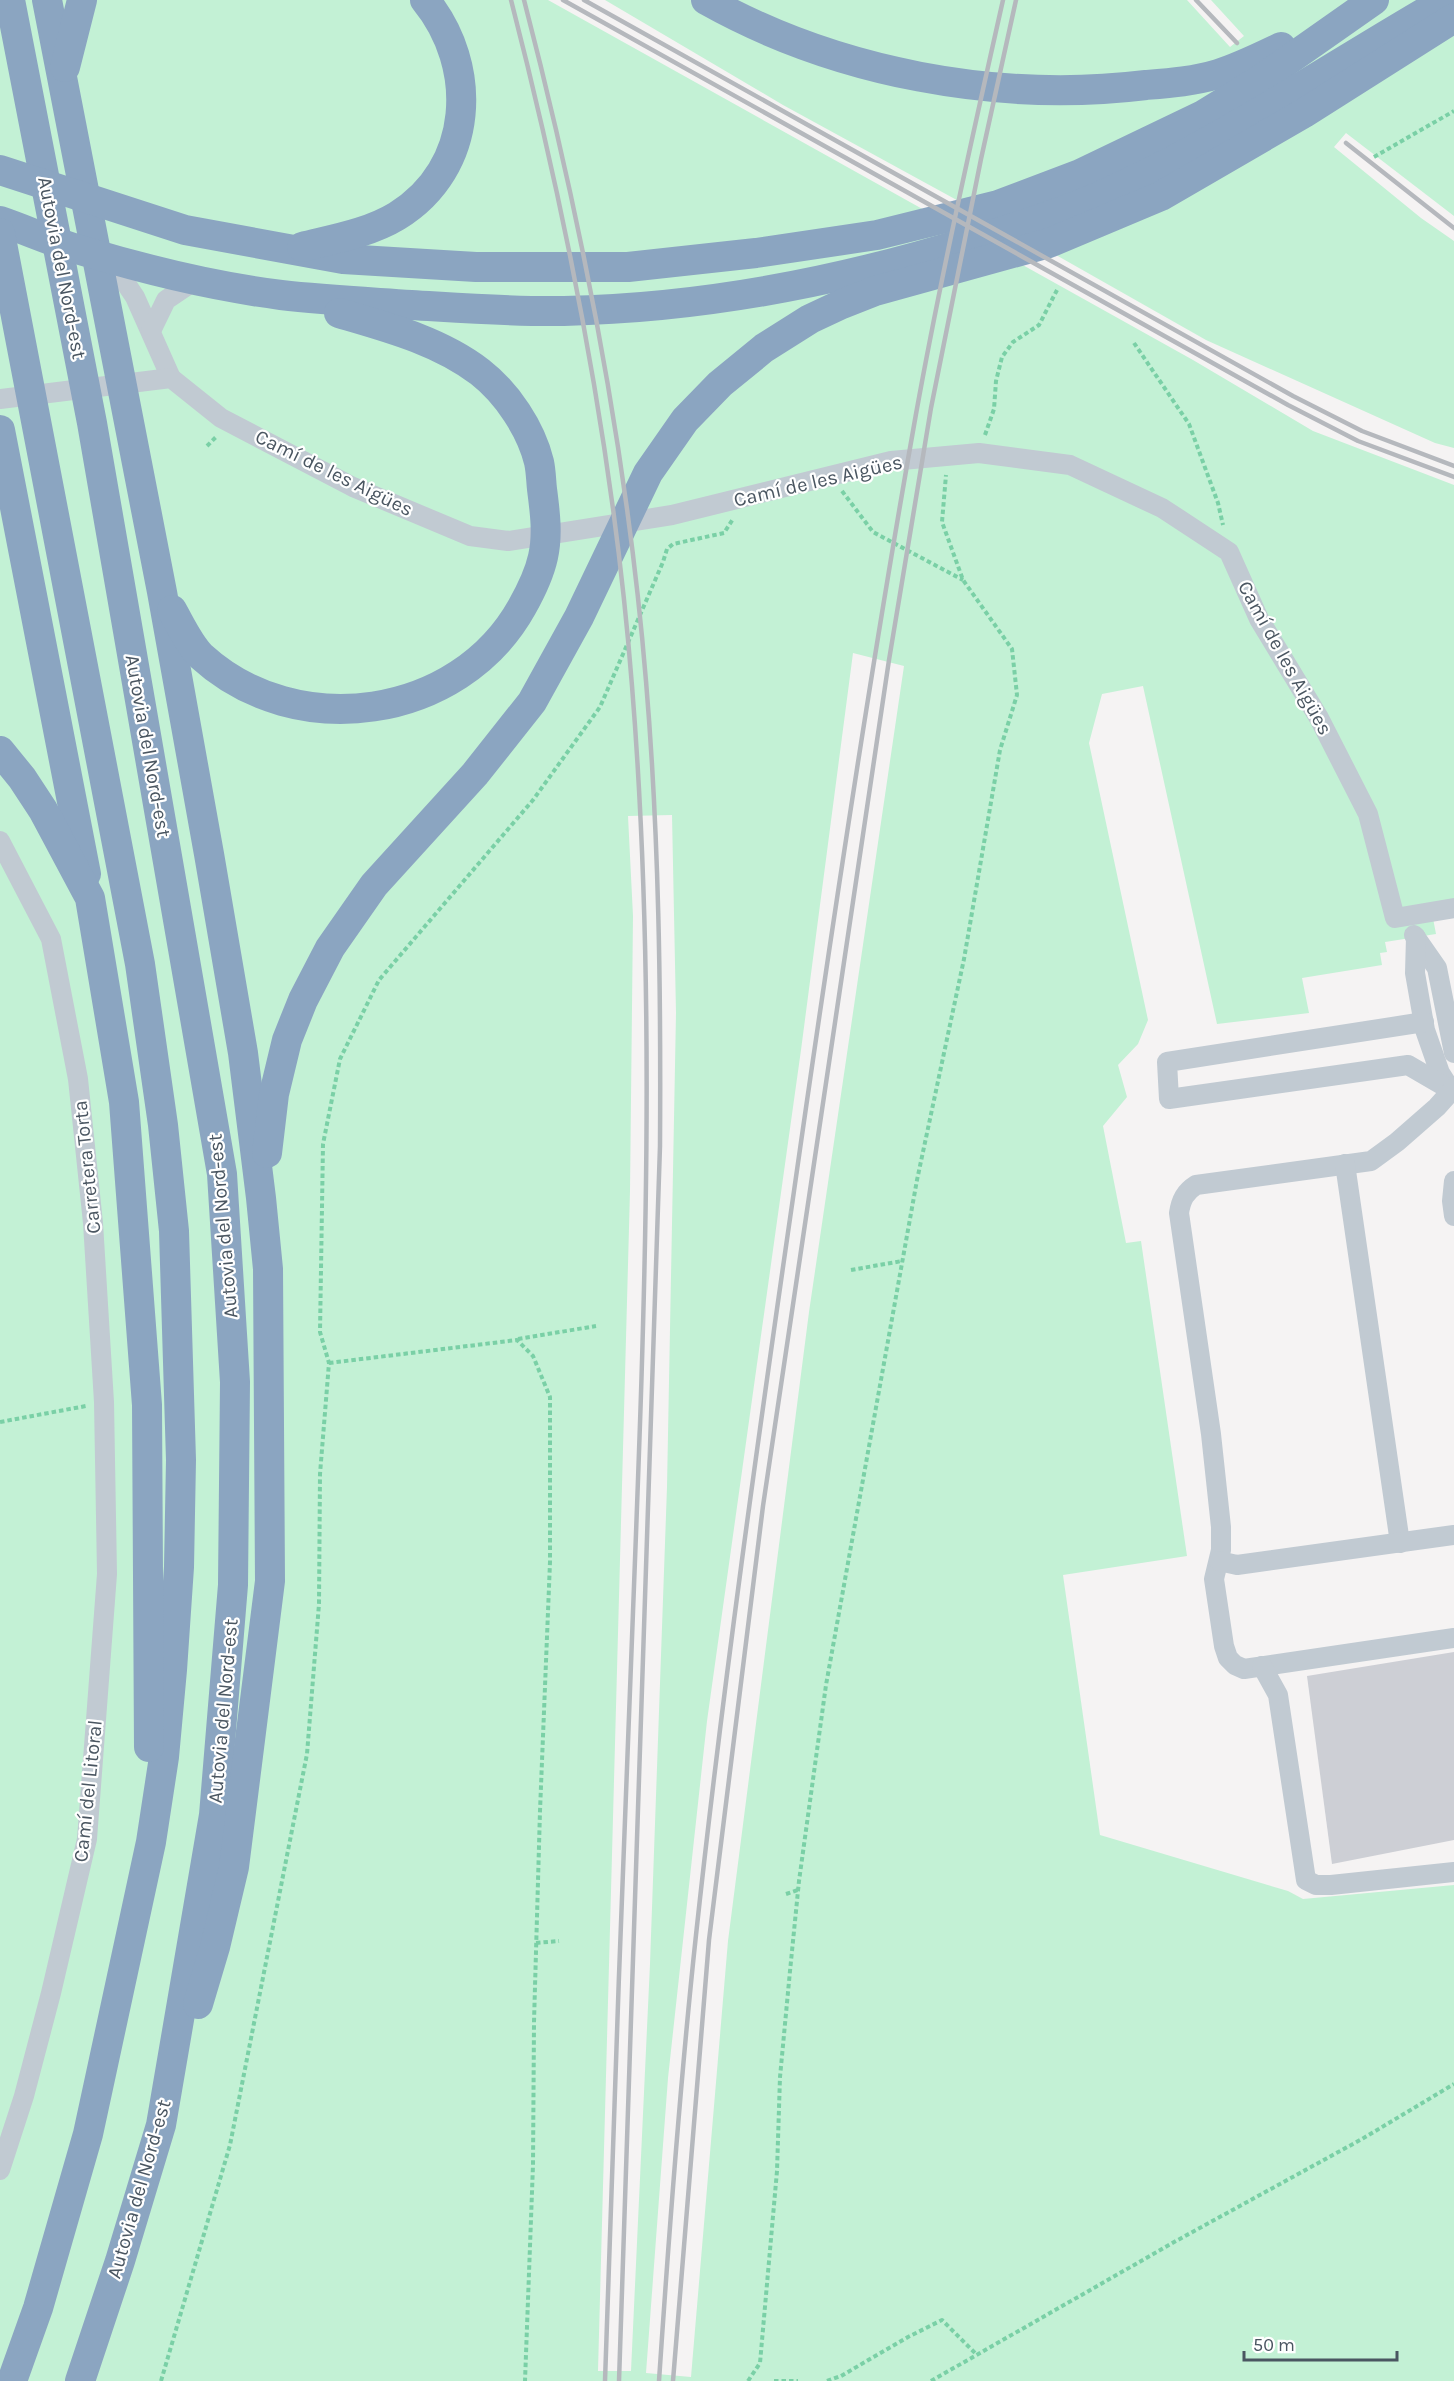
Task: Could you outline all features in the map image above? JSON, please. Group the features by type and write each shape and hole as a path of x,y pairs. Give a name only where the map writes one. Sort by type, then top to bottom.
{"highway":[{"name":"Autovia del Nord-est","path":"10,0 92,423 222,1174 235,1382 233,1585 214,1815 161,2125 120,2261 80,2381"},
{"path":"47,0 162,592 241,1041 268,1269 270,1581 234,1867 215,1947 161,2125"},
{"path":"62,79 82,0"},
{"path":"294,249 366,230 398,215 424,194 445,164 459,124 462,82 449,36 425,0"},
{"path":"706,0 743,19 804,44 887,69 969,84 1064,90 1135,87 1215,75 1242,66 1372,2"},
{"path":"261,1198 274,1094 281,1062 294,1020 316,973 346,922 374,885 482,766 526,709 559,656 648,473 673,436 702,401 745,363 786,334 821,314 875,291 989,261 1092,199 1158,168 1271,106 1446,0"},
{"path":"0,170 185,230 343,259 476,267 628,267 756,253 877,235 998,205 1080,174 1203,115 1260,80 1372,2"},
{"path":"278,295 497,310 564,311 680,304 799,286 880,268 957,246 1039,233 1161,196 1304,113 1454,18"},
{"path":"0,221 85,252 197,279 278,295 381,326 443,349 481,373 505,396 525,428 539,462 546,521 543,556 535,584 516,618 492,650 462,674 428,692 389,704 351,710 311,708 266,698 232,679 199,654 162,592"},
{"path":"0,233 140,964 164,1125 174,1231 181,1449 179,1567 166,1735 151,1842 88,2134 38,2308 12,2381"},
{"path":"0,437 90,898 124,1102 147,1405 147,1687 151,1842"},
{"path":"0,751 22,778 43,810 90,898"}],"street":[{"path":"0,399 171,378 135,297 108,257"},
{"path":"151,331 166,300 197,279"},
{"name":"Camí de les Aigües","path":"171,378 221,418 353,487 470,536 508,541 672,515 891,461 979,453 1070,465 1162,508 1229,552 1259,619 1319,718 1368,814 1395,918"},
{"name":"Carretera Torta","path":"0,841 51,939 78,1079 93,1222 104,1402"},
{"path":"1395,918 1454,908"},
{"path":"1395,918 1416,937 1437,968 1454,1053"},
{"path":"1416,937 1414,973 1424,1022 1440,1073 1453,1090"},
{"path":"1424,1022 1167,1062 1169,1099 1408,1065 1453,1090"},
{"path":"1453,1090 1397,1142 1371,1161 1196,1185 1187,1190 1181,1201 1179,1213 1211,1434 1221,1527 1221,1550 1214,1579 1224,1646 1228,1658 1235,1665 1244,1669 1454,1638"},
{"path":"1345,1164 1400,1543"},
{"path":"1454,1181 1452,1201 1454,1216"},
{"name":"Camí del Litoral","path":"0,2170 24,2096 48,2005 87,1839 107,1574 104,1402"},
{"path":"1219,1561 1237,1565 1454,1535"},
{"path":"1262,1666 1278,1695 1306,1880 1316,1885 1331,1885 1454,1872"}],"path":[{"path":"1374,156 1454,111"},
{"path":"979,453 994,409 996,381 1002,357 1013,342 1039,325 1058,290"},
{"path":"1134,343 1189,424 1218,503 1229,552"},
{"path":"748,2381 760,2363 777,2171 780,2077 798,1890 826,1686 917,1180 964,959 1000,750 1017,695 1012,649 963,580 942,522 948,456"},
{"path":"831,476 873,532 963,580"},
{"path":"161,2381 231,2145 307,1754 319,1605 320,1474 329,1363 320,1332 323,1144 340,1059 379,980 533,800 600,706 667,549 673,544 724,532 732,522 734,500"},
{"path":"851,1270 902,1261"},
{"path":"329,1363 517,1340 596,1326"},
{"path":"517,1340 533,1356 550,1397 550,1562 536,1943 533,2165 525,2381"},
{"path":"0,1422 104,1402"},
{"path":"786,1894 798,1890"},
{"path":"536,1943 559,1941"},
{"path":"931,2381 1176,2241 1362,2139 1454,2084"},
{"path":"827,2381 841,2376 880,2352 942,2320 977,2355"},
{"path":"774,2381 798,2381"}],"green space":[{"path":"0,0 548,0 1193,360 1313,431 1454,485 1454,910 1432,913 1436,934 1385,942 1387,952 1380,953 1382,965 1302,978 1309,1013 1217,1024 1143,686 1102,694 1089,743 1148,1020 1138,1044 1118,1065 1127,1097 1103,1126 1126,1243 1141,1241 1187,1556 1063,1575 1100,1835 1288,1891 1303,1899 1454,1885 1454,2381 0,2381","holes":["853,653 904,666 809,1312 728,1941 691,2377 646,2373 668,2078 707,1721 801,1050","672,815 676,1013 667,1487 650,1964 631,2371 598,2371 630,1191 633,916 628,816"]},
{"path":"605,0 1187,0 1230,47 1244,36 1211,0 1454,0 1454,216 1346,133 1334,147 1421,218 1454,241 1454,448 1435,443 1206,340 1019,234 783,105"}],"building":[{"path":"1454,1652 1454,1840 1332,1864 1307,1676"}],"railway":[{"path":"511,0 552,169 587,340 601,426 624,599 640,802 646,1033 645,1264 605,2381"},
{"path":"524,0 565,168 600,338 614,423 638,595 646,681 656,855 660,1146 619,2381"},
{"path":"563,0 1288,405 1358,441 1454,477"},
{"path":"584,0 1293,396 1362,431 1454,466"},
{"path":"659,2381 680,2102 706,1842 767,1377 837,899 899,511 946,259 1003,0"},
{"path":"673,2381 709,1940 763,1506 889,660 931,408 981,159 1016,0"},
{"path":"1196,0 1237,43"},
{"path":"1346,143 1454,228"}]}
